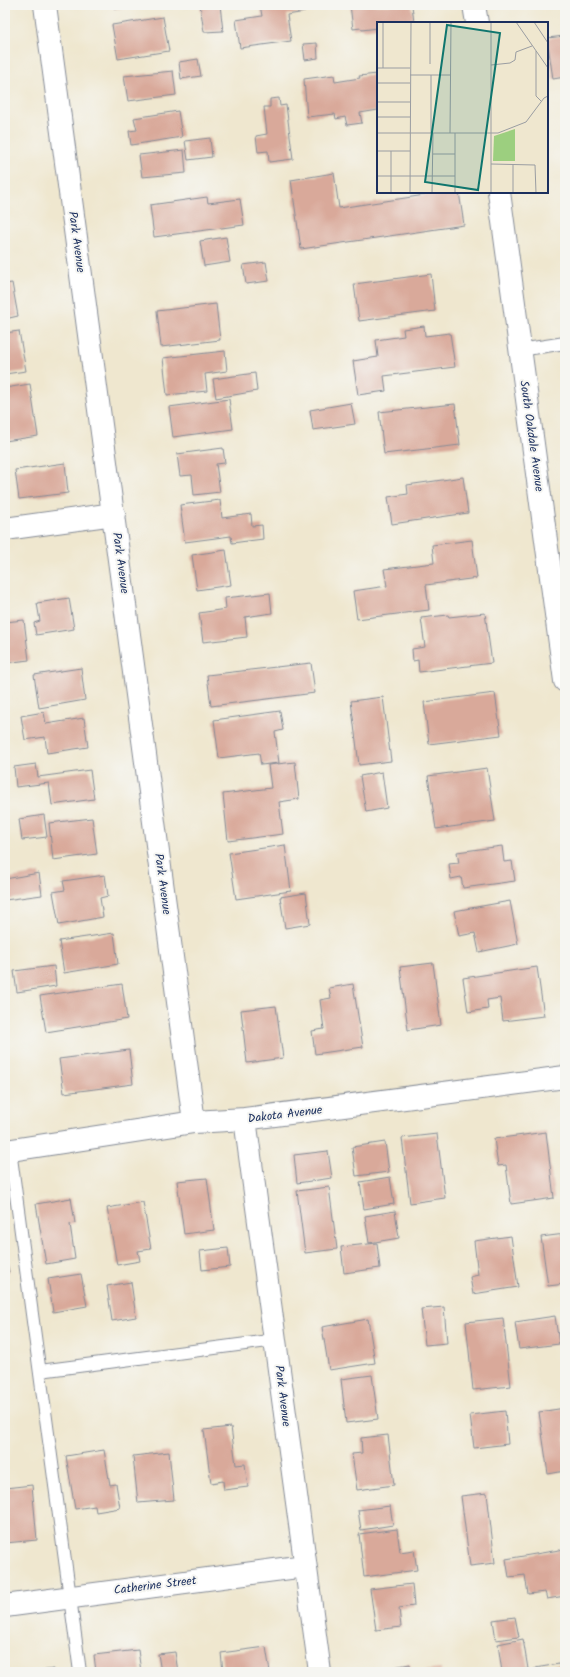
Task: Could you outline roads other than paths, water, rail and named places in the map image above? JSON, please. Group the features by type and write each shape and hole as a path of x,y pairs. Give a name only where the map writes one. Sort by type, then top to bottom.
{"street":[{"name":"Park Avenue","path":"45,5 194,1122"},
{"path":"474,5 476,22"},
{"name":"South Oakdale Avenue","path":"499,193 565,681"},
{"path":"5,529 114,514"},
{"name":"Dakota Avenue","path":"8,1150 194,1122 245,1119 565,1077"},
{"name":"Park Avenue","path":"245,1119 320,1672"},
{"name":"Catherine Street","path":"5,1606 305,1566"}],"lane":[{"path":"520,350 565,343"},
{"path":"8,1150 40,1371 80,1672"},
{"path":"40,1371 276,1340"}]}
